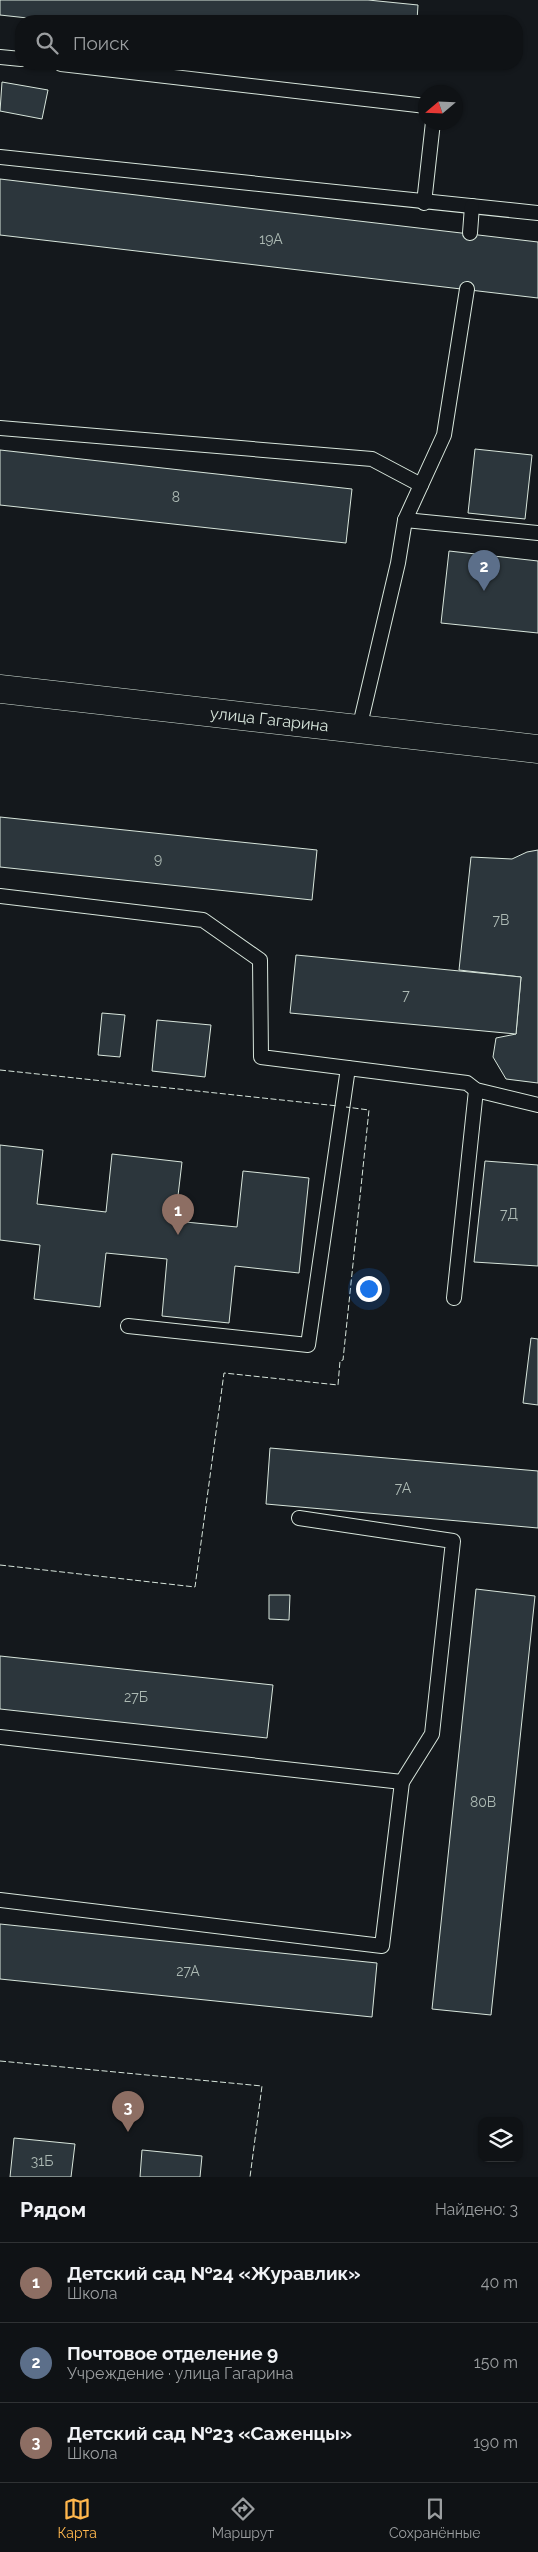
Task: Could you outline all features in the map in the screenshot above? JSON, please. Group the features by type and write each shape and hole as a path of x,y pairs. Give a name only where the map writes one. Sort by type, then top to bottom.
{"street":[{"name":"улица Гагарина","path":"0,689 538,749"}],"lane":[{"path":"0,57 15,58"},
{"path":"113,70 418,105"},
{"path":"424,202 433,130"},
{"path":"0,157 538,213"},
{"path":"470,233 472,206"},
{"path":"359,730 398,563 405,520 444,434 467,289"},
{"path":"0,428 372,459 421,485"},
{"path":"405,520 538,533"},
{"path":"0,896 204,920 260,960 260,1057 467,1084 476,1090 538,1105"},
{"path":"128,1326 308,1345 348,1068"},
{"path":"454,1298 476,1090"},
{"path":"0,1900 382,1946 402,1782 432,1734 453,1541 299,1518"},
{"path":"0,1737 402,1782"}],"building":[{"path":"0,0 368,0 418,5 417,15 15,15 15,17 0,15"},
{"path":"2,82 48,90 42,119 0,111"},
{"path":"0,179 538,242 538,298 0,235"},
{"path":"475,449 532,455 525,519 468,513"},
{"path":"0,450 352,489 346,543 0,505"},
{"path":"449,551 538,561 538,633 441,623"},
{"path":"0,817 317,850 312,900 0,867"},
{"path":"538,850 538,1083 506,1079 493,1057 496,1038 516,1034 521,977 459,970 471,857 512,859 527,852"},
{"path":"296,955 521,977 516,1034 290,1013"},
{"path":"102,1013 125,1015 120,1057 98,1055"},
{"path":"157,1020 211,1025 205,1077 152,1071"},
{"path":"0,1145 43,1150 37,1204 106,1212 112,1154 182,1162 175,1221 237,1227 243,1171 309,1178 299,1273 235,1266 229,1323 162,1316 167,1259 106,1253 100,1307 34,1299 40,1245 0,1240"},
{"path":"485,1161 538,1165 538,1266 474,1262"},
{"path":"531,1338 538,1339 538,1405 523,1403"},
{"path":"270,1448 538,1471 538,1528 266,1504"},
{"path":"476,1589 535,1596 491,2015 432,2009"},
{"path":"269,1595 290,1595 289,1620 269,1619"},
{"path":"0,1656 273,1685 267,1738 0,1709"},
{"path":"0,1924 377,1963 372,2017 0,1979"},
{"path":"14,2138 75,2144 71,2177 10,2177"},
{"path":"142,2150 202,2156 200,2177 140,2177"}],"fence":[{"path":"0,1070 338,1106"},
{"path":"0,1565 195,1587 224,1373 338,1385 340,1361 343,1360 369,1110 346,1107"},
{"path":"0,2061 262,2086 250,2177"}],"place":[{"name":"Почтовое отделение 9","path":"484,591"},
{"name":"Детский сад №24 «Журавлик»","path":"178,1235"},
{"name":"Детский сад №23 «Саженцы»","path":"128,2132"}]}
